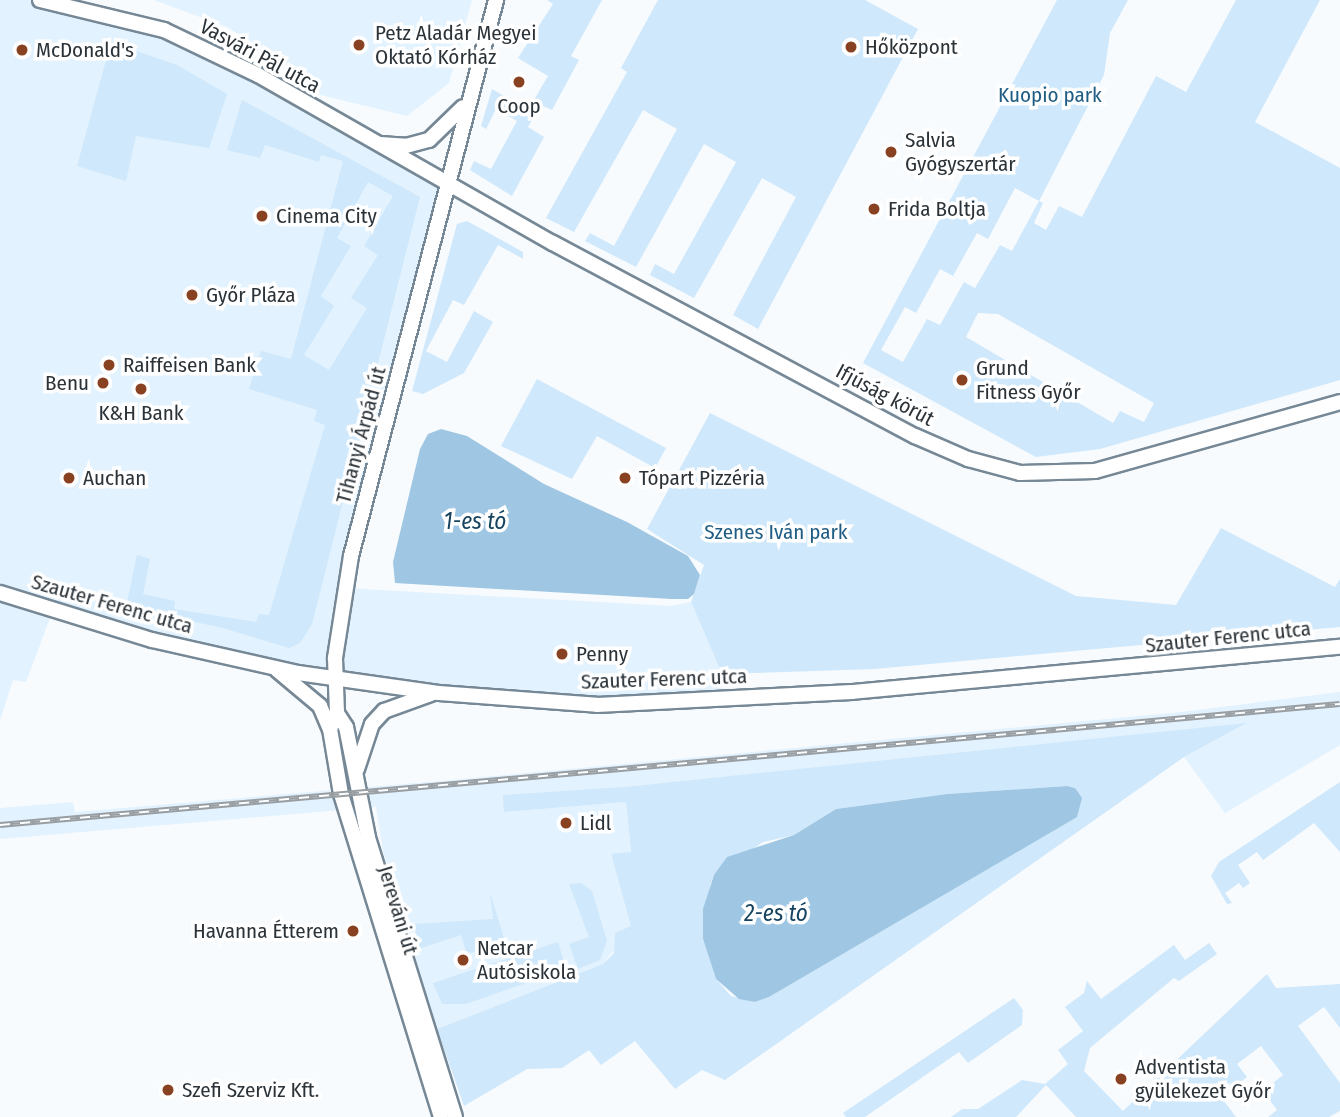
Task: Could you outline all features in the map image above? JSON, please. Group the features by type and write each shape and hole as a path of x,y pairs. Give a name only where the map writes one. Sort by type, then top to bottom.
{"street":[{"name":"Vasvári Pál utca","path":"40,0 164,30 258,75 368,141 446,183"},
{"name":"Tihanyi Árpád út","path":"355,787 346,727 337,713 335,678 336,635 348,567 446,183 496,0"},
{"name":"Tihanyi Árpád út","path":"368,141 396,146 429,140 454,121 472,90"},
{"name":"Ifjúság körút","path":"446,183 915,436 968,459 1020,472 1095,471 1340,402"},
{"name":"Szauter Ferenc utca","path":"0,593 152,640 273,667 439,693 597,705 742,698 1340,646"},
{"name":"Jereváni út","path":"273,667 310,694 330,729 346,814 441,1117"},
{"path":"355,787 363,740 372,724 405,702 439,693"},
{"path":"330,729 337,713"},
{"name":"Jereváni út","path":"355,787 455,1117"}],"shaded area":[{"path":"0,0 40,0 164,30 446,183 344,588 671,606 691,602 722,674 722,698 597,705 335,678 53,610 26,682 13,680 0,721"},
{"name":"Petz Aladár Megyei Oktató Kórház","path":"154,0 472,0 449,83 407,116 321,95 288,64 227,27"},
{"path":"1340,692 1340,745 1225,813 1184,757 1244,725 624,787 504,812 626,802 631,853 611,855 632,927 603,964 437,1029 383,851 376,807 0,839 0,808 73,802 75,812 452,780 1182,712"}],"green space":[{"path":"547,0 602,0 571,56 579,60 552,110 541,105 528,127 544,137 512,196 470,170 474,161 491,169 517,121 496,109 486,129 481,126 492,89 528,110 548,76 518,58 553,4"},
{"path":"658,0 865,0 918,29 758,329 733,315 796,197 762,178 694,298 650,275 655,264 674,274 736,162 704,144 636,267 585,241 590,233 614,246 677,129 643,110 574,232 546,218 627,72 621,68"},
{"name":"Kuopio park","path":"1057,0 1128,0 1110,33 1104,75 1039,201 1043,203 1034,223 1046,230 1059,206 1082,217 1156,76 1186,92 1236,0 1320,0 1255,122 1340,168 1340,380 1100,449 1036,457 863,363","holes":["1015,188 1039,201 1012,251 1000,245 975,288 964,282 940,325 927,319 903,362 881,350 905,307 916,313 940,269 953,276 977,233 988,239","978,313 998,314 1154,403 1144,422 1120,411 1113,423 966,337"]},
{"path":"119,45 177,65 227,94 209,148 136,136 126,181 77,166 108,53"},
{"path":"242,100 420,197 312,624 300,643 289,648 223,628 126,607 137,555 150,559 143,594 175,601 174,609 256,622 259,614 269,615 325,425 314,421 317,410 249,389 261,351 291,359 343,161 321,155 319,162 265,145 260,158 227,150","holes":["368,182 393,196 364,246 378,255 351,298 367,308 329,370 304,355 334,306 321,296 351,246 337,238"]},
{"path":"467,221 523,252 523,259 498,245 464,305 453,300 426,351 447,362 474,311 493,322 464,373 423,394 412,391 457,224"},
{"path":"537,379 666,448 655,468 597,436 572,479 501,446"},
{"name":"Szenes Iván park","path":"710,413 1076,596 1176,605 1221,528 1335,587 1340,579 1340,627 875,669 722,674 691,602 704,565 647,529"},
{"path":"1247,723 1184,757 725,1080 702,1070 675,1089 635,1041 601,1065 589,1050 562,1068 527,1069 464,1106 437,1029 603,964 614,953 615,933 631,926 611,854 631,852 626,802 504,812 503,795 624,787","holes":["1067,786 1075,788 1077,816 769,997 755,1002 731,996 716,979 703,939 710,886 714,875 763,842 794,835 836,809 947,794"]},
{"path":"1340,782 1340,852 1314,823 1263,860 1257,852 1238,865 1250,883 1243,888 1239,883 1225,893 1232,903 1227,904 1211,876 1219,862"},
{"path":"581,883 592,891 607,941 600,960 578,969 569,944 589,937 569,884"},
{"path":"490,893 505,941 467,954 461,935 418,949 415,924 493,919"},
{"path":"558,942 566,969 466,1004 442,1004 433,983"},
{"path":"1209,943 1217,954 1179,981 1174,978 1090,1048 1084,1071 1123,1111 1267,974 1276,988 1340,984 1340,1028 1324,1007 1298,1026 1340,1083 1340,1111 1329,1117 1268,1117 1277,1110 1263,1091 1283,1075 1261,1046 1237,1064 1247,1077 1221,1097 1236,1117 1076,1117 1046,1085 1016,1117 951,1117 962,1109 978,1109 1022,1080 1045,1084 1068,1064 1058,1050 1083,1031 1065,1007 1084,993 1087,981 1101,999 1174,945 1185,960"},
{"path":"1014,998 1023,1010 1022,1025 968,1063 959,1052 865,1117 846,1117 843,1113"}],"water":[{"name":"1-es tó","path":"441,429 467,436 544,484 627,522 688,556 700,575 694,594 688,599 672,599 395,583 393,562 420,449 428,434"},
{"name":"2-es tó","path":"1067,786 1075,788 1082,798 1077,817 769,997 755,1002 739,999 716,979 703,939 703,909 714,875 727,857 794,835 836,809 947,794"}],"railway":[{"path":"0,825 1340,704"}],"place":[{"name":"Petz Aladár Megyei Oktató Kórház","path":"359,45"},
{"name":"Hőközpont","path":"851,47"},
{"name":"McDonald's","path":"22,50"},
{"name":"Coop","path":"519,82"},
{"name":"Salvia Gyógyszertár","path":"891,152"},
{"name":"Frida Boltja","path":"874,209"},
{"name":"Cinema City","path":"262,216"},
{"name":"Győr Pláza","path":"192,295"},
{"name":"Raiffeisen Bank","path":"109,365"},
{"name":"Grund Fitness Győr","path":"962,380"},
{"name":"Benu","path":"103,383"},
{"name":"K&H Bank","path":"141,389"},
{"name":"Auchan","path":"69,478"},
{"name":"Tópart Pizzéria","path":"625,478"},
{"name":"Penny","path":"562,654"},
{"name":"Lidl","path":"566,823"},
{"name":"Havanna Étterem","path":"353,931"},
{"name":"Netcar Autósiskola","path":"463,960"},
{"name":"Adventista gyülekezet Győr","path":"1121,1079"},
{"name":"Szefi Szerviz Kft.","path":"168,1090"}]}
